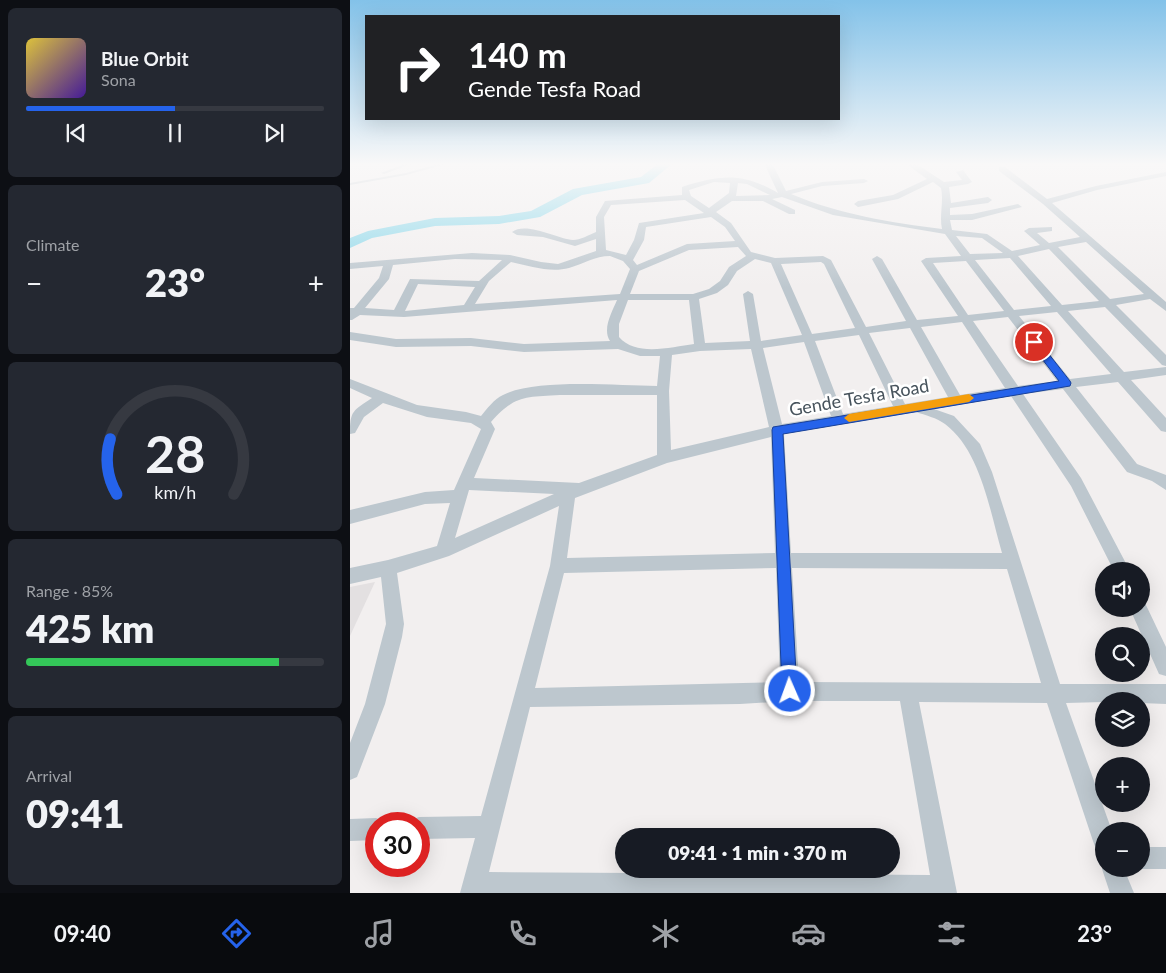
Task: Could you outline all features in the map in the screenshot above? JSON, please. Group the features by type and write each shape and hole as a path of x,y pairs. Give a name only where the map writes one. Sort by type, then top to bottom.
{"street":[{"path":"601,253 600,217 607,205"},
{"path":"700,205 728,225 745,252 754,256 768,258 775,262 823,260 828,262 862,332 909,408 949,420 975,448 985,472 1054,695 1097,822"},
{"path":"629,259 639,240 642,225 712,213 722,205"},
{"path":"775,205 792,212"},
{"path":"811,205 833,212 948,232 984,236 1011,255 1166,428"},
{"path":"956,205 947,206 944,218 948,232 1132,468 1159,476 1166,484"},
{"path":"1049,205 1166,308"},
{"path":"944,218 972,217 1018,207"},
{"path":"1049,229 1029,231 1048,246 1108,303 1166,362"},
{"path":"516,232 544,234 575,244 600,234"},
{"path":"1086,239 998,257 968,257 926,261 1076,482 1117,562"},
{"path":"619,345 613,338 613,324 635,269 687,247 740,244"},
{"path":"350,266 459,256 510,258 558,267 608,252 629,259 635,269"},
{"path":"352,314 398,314 625,297 694,297 712,291 724,283 734,269 754,256"},
{"path":"468,308 482,284 510,258"},
{"path":"877,259 956,400"},
{"path":"352,314 384,279 389,262"},
{"path":"775,262 809,338 839,420"},
{"path":"398,314 414,281 482,284"},
{"path":"748,294 756,345 777,430 790,691"},
{"path":"350,336 396,343 471,342 524,348 619,345 640,352 666,352 700,347 756,345 913,324 1108,303 1152,296"},
{"path":"694,297 700,347"},
{"path":"664,458 663,391 666,352"},
{"name":"Gende Tesfa Road","path":"350,576 388,568 444,552 574,492 664,458 698,448 777,430 956,400 1066,383 1166,372"},
{"path":"350,384 381,398 428,412 470,418 483,422 488,429 461,490 444,552"},
{"path":"483,422 506,398 519,394 546,391 663,391"},
{"path":"350,429 359,414 381,398"},
{"path":"350,518 461,490 574,492 558,566 473,888 945,890 908,693"},
{"path":"558,566 784,560 1013,561"},
{"path":"350,770 375,704 394,637 395,624 388,568"},
{"path":"1143,617 1166,667"},
{"path":"523,698 790,691 1054,695 1166,694"},
{"path":"430,828 488,827"},
{"path":"350,830 365,830"},
{"path":"1150,858 1166,858"},
{"path":"1116,877 1122,893"}],"shaded area":[{"path":"375,582 350,636 350,587"}],"waterway":[{"path":"350,244 368,235 435,222 499,220 535,214 553,205"}],"slow traffic":[{"path":"849,418 969,398"}],"route":[{"path":"790,691 777,430 1066,383 1034,342"}]}
